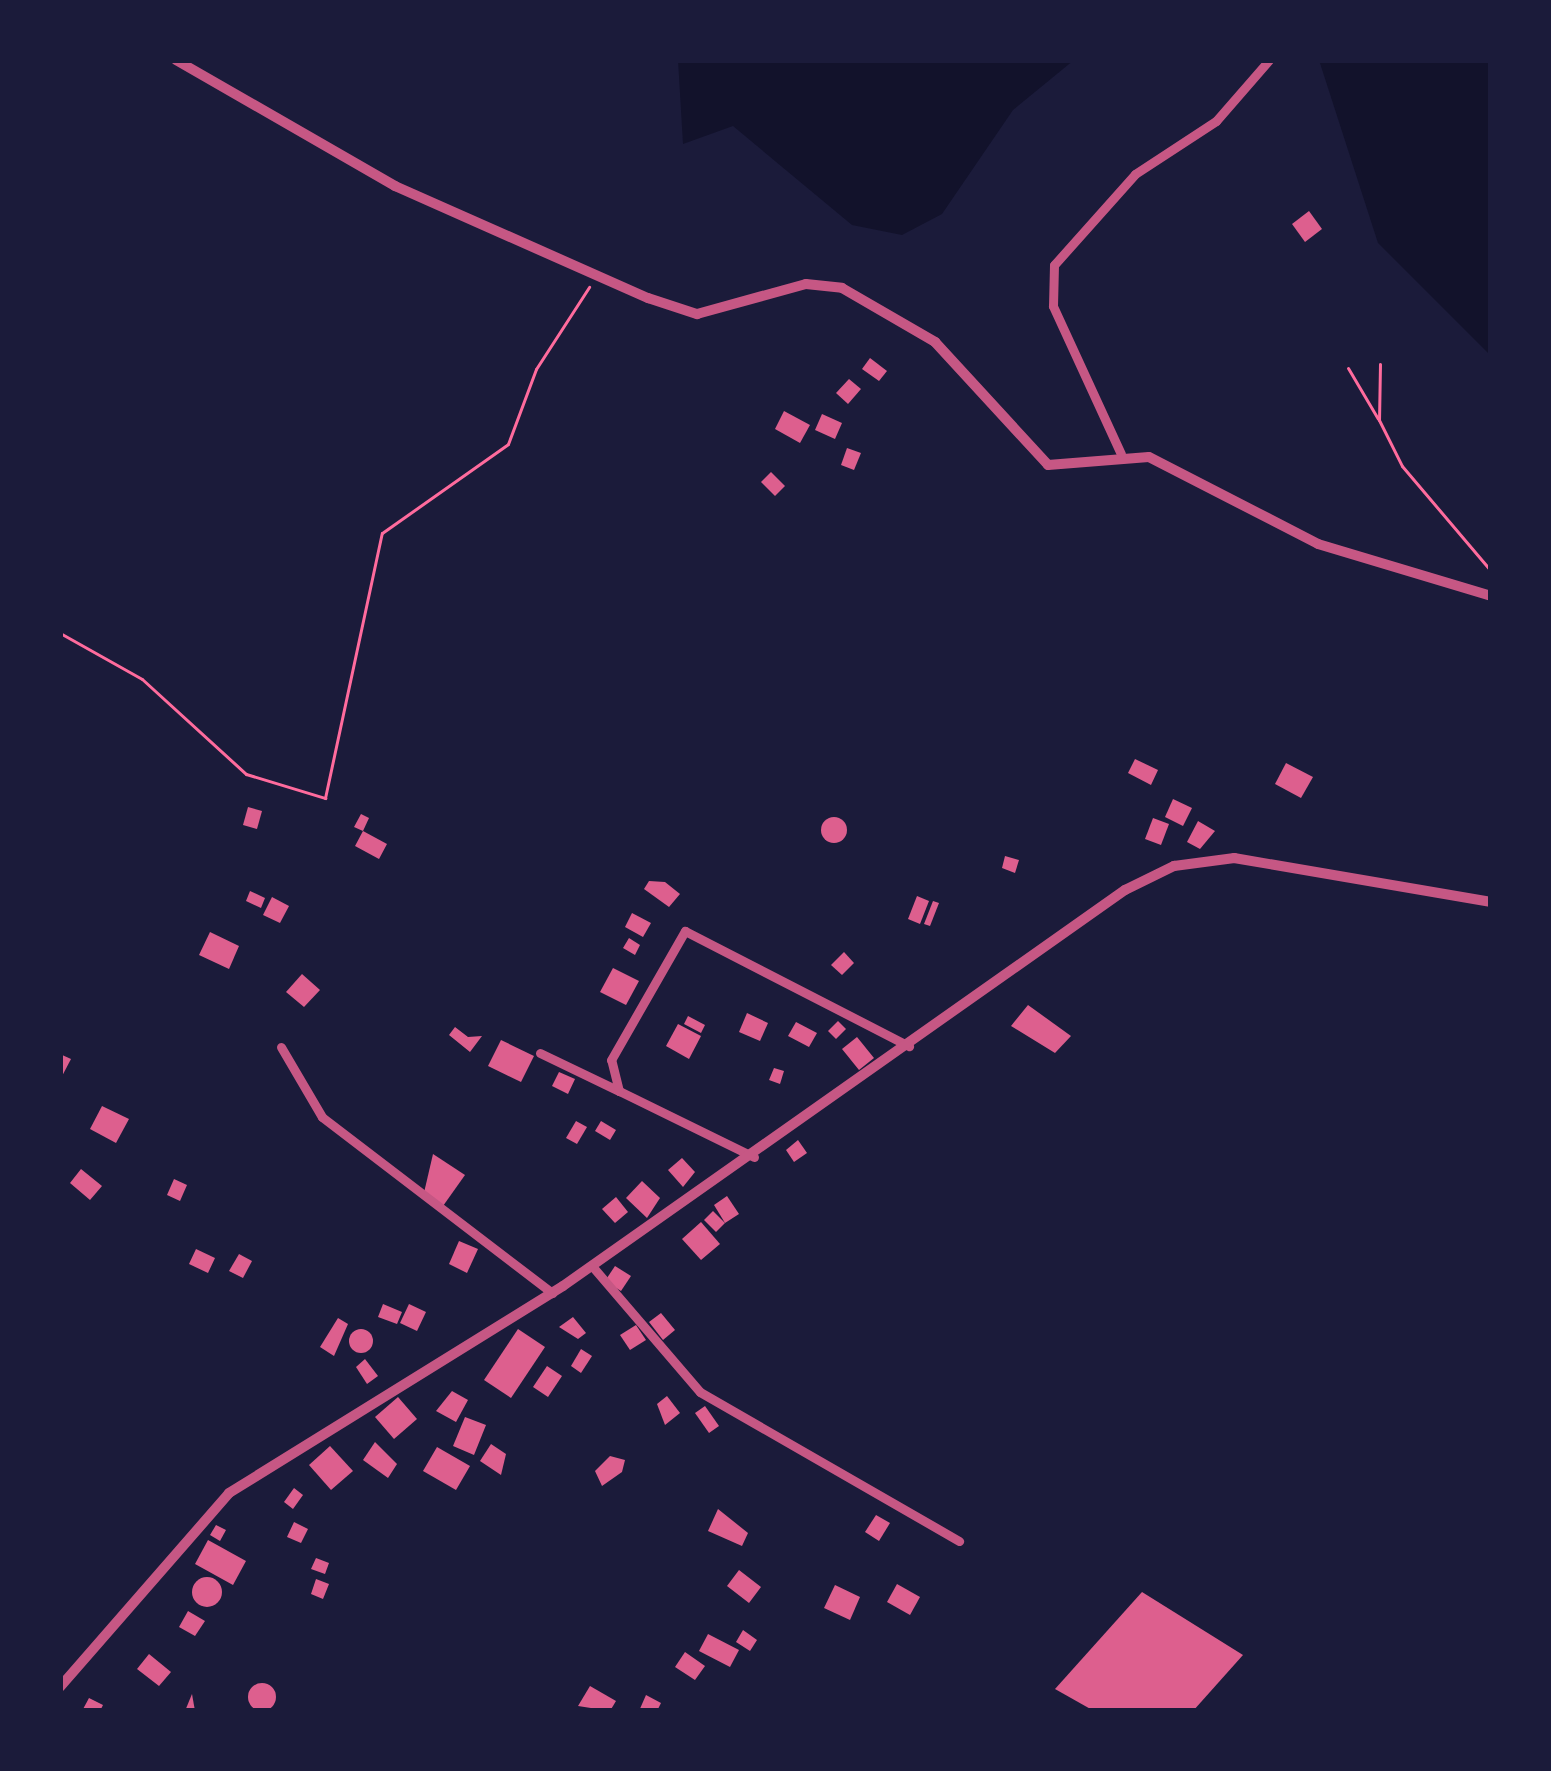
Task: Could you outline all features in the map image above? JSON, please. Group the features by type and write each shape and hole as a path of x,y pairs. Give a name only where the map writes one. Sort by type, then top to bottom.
{"street":[{"path":"176,60 395,186 698,314 806,284 842,288 934,342 1048,465 1076,470 1121,454 1205,480 1318,544 1491,596"},
{"path":"1121,454 1053,306 1054,265 1135,174 1216,121 1269,60"},
{"path":"60,1687 229,1493 552,1293 1174,866 1234,858 1491,902"},
{"path":"619,1091 611,1060 685,931 909,1046"},
{"path":"280,1047 322,1117 552,1293"},
{"path":"540,1053 754,1156"},
{"path":"592,1266 700,1392 958,1541"}],"path":[{"path":"60,633 142,679 246,773 325,798 382,533 508,444 536,369 597,275"},
{"path":"1379,420 1380,364"},
{"path":"1348,368 1402,466 1491,571"}],"shaded area":[{"path":"678,60 1074,60 1013,110 942,214 902,235 852,225 733,126 683,144"},
{"path":"1319,60 1491,60 1491,356 1378,243"}],"building":[{"path":"1309,211 1322,229 1305,242 1292,224"},
{"path":"870,358 887,371 879,381 862,369"},
{"path":"849,379 861,389 848,404 836,393"},
{"path":"784,411 810,425 800,443 775,429"},
{"path":"822,414 842,423 835,439 815,430"},
{"path":"847,448 861,453 854,470 841,465"},
{"path":"771,472 785,486 775,496 761,482"},
{"path":"1135,759 1158,770 1151,785 1128,773"},
{"path":"1286,763 1313,777 1301,798 1275,784"},
{"path":"1173,799 1192,808 1183,826 1165,817"},
{"path":"248,807 262,811 257,829 243,825"},
{"path":"361,814 369,818 363,831 354,827"},
{"path":"834,817 844,820 844,840 834,843 824,840 821,830 824,820"},
{"path":"1153,818 1169,824 1161,845 1145,839"},
{"path":"1198,821 1215,831 1200,849 1187,842"},
{"path":"363,831 387,844 379,859 355,846"},
{"path":"1005,856 1019,860 1015,873 1002,868"},
{"path":"649,881 665,882 680,894 669,907 644,889"},
{"path":"250,891 265,898 261,908 246,901"},
{"path":"917,896 929,901 920,924 908,919"},
{"path":"272,897 289,906 280,923 263,915"},
{"path":"933,901 939,903 930,926 924,924"},
{"path":"632,913 651,923 643,937 625,927"},
{"path":"210,932 239,946 229,969 199,955"},
{"path":"629,938 640,945 635,955 623,948"},
{"path":"844,952 854,963 842,975 831,965"},
{"path":"613,968 639,981 626,1005 600,992"},
{"path":"302,974 320,990 304,1007 286,992"},
{"path":"1028,1005 1071,1036 1055,1053 1011,1026"},
{"path":"747,1013 768,1023 760,1041 739,1032"},
{"path":"688,1016 705,1025 701,1033 684,1024"},
{"path":"838,1021 846,1029 836,1039 828,1031"},
{"path":"796,1022 817,1033 809,1047 788,1036"},
{"path":"678,1024 701,1036 689,1059 666,1046"},
{"path":"455,1027 468,1037 482,1036 470,1052 449,1035"},
{"path":"857,1037 874,1058 859,1070 842,1049"},
{"path":"501,1040 534,1056 521,1082 488,1066"},
{"path":"60,1054 71,1059 60,1080"},
{"path":"774,1068 784,1071 780,1084 769,1080"},
{"path":"559,1072 575,1079 568,1094 552,1086"},
{"path":"102,1106 129,1119 116,1143 90,1129"},
{"path":"576,1121 587,1127 577,1144 566,1138"},
{"path":"601,1121 616,1130 610,1140 595,1131"},
{"path":"798,1140 807,1153 794,1162 786,1150"},
{"path":"433,1154 465,1175 443,1206 423,1197"},
{"path":"682,1158 695,1172 683,1187 668,1170"},
{"path":"81,1169 102,1186 90,1200 70,1183"},
{"path":"174,1179 187,1185 180,1201 167,1195"},
{"path":"642,1181 660,1198 647,1218 626,1198"},
{"path":"727,1196 739,1214 725,1223 714,1205"},
{"path":"616,1197 628,1212 615,1223 602,1209"},
{"path":"713,1211 725,1223 716,1232 704,1220"},
{"path":"701,1222 720,1244 701,1260 682,1239"},
{"path":"459,1241 478,1249 467,1273 449,1264"},
{"path":"196,1249 215,1258 208,1273 189,1264"},
{"path":"239,1254 252,1261 243,1278 229,1271"},
{"path":"615,1266 631,1276 621,1291 605,1281"},
{"path":"383,1304 402,1312 397,1324 378,1317"},
{"path":"409,1304 426,1312 417,1331 400,1323"},
{"path":"661,1313 675,1330 663,1340 649,1322"},
{"path":"573,1317 586,1333 578,1339 559,1327"},
{"path":"338,1318 348,1324 334,1356 320,1347"},
{"path":"636,1325 646,1340 630,1350 620,1335"},
{"path":"361,1329 373,1341 361,1353 349,1341"},
{"path":"518,1329 545,1347 511,1398 484,1380"},
{"path":"581,1349 592,1356 581,1373 571,1366"},
{"path":"365,1359 378,1376 367,1384 356,1367"},
{"path":"547,1366 562,1376 548,1397 533,1387"},
{"path":"452,1391 468,1400 456,1422 436,1411"},
{"path":"667,1396 680,1413 665,1425 657,1404"},
{"path":"398,1397 417,1419 394,1439 375,1417"},
{"path":"705,1406 719,1426 709,1433 695,1413"},
{"path":"465,1417 486,1425 474,1455 453,1446"},
{"path":"375,1442 397,1464 388,1478 363,1460"},
{"path":"491,1444 506,1454 501,1475 480,1461"},
{"path":"330,1446 353,1471 331,1490 309,1465"},
{"path":"437,1447 470,1466 456,1490 423,1471"},
{"path":"610,1456 625,1460 622,1472 602,1486 595,1471"},
{"path":"294,1488 303,1495 293,1509 284,1502"},
{"path":"718,1509 748,1533 742,1546 708,1531"},
{"path":"876,1515 890,1523 879,1541 865,1532"},
{"path":"294,1522 308,1529 301,1543 287,1537"},
{"path":"216,1525 226,1530 220,1541 210,1535"},
{"path":"208,1540 246,1561 233,1585 195,1564"},
{"path":"316,1558 329,1563 325,1574 311,1569"},
{"path":"739,1570 761,1587 749,1603 727,1586"},
{"path":"207,1577 218,1581 222,1592 218,1603 207,1607 196,1603 192,1592 196,1581"},
{"path":"316,1579 329,1584 323,1599 311,1594"},
{"path":"897,1584 920,1597 910,1615 887,1602"},
{"path":"835,1585 860,1597 850,1620 824,1608"},
{"path":"1142,1592 1243,1655 1193,1711 1094,1711 1055,1689"},
{"path":"188,1611 205,1621 195,1636 179,1627"},
{"path":"743,1630 757,1640 750,1651 736,1642"},
{"path":"708,1634 739,1650 730,1667 699,1651"},
{"path":"685,1652 705,1666 695,1680 675,1667"},
{"path":"149,1654 171,1672 159,1686 137,1669"},
{"path":"262,1683 272,1687 276,1697 272,1707 262,1711 252,1707 248,1697 252,1687"},
{"path":"590,1686 616,1701 610,1711 578,1706"},
{"path":"646,1695 661,1703 657,1711 639,1711"},
{"path":"89,1698 103,1705 100,1711 82,1711"}]}
